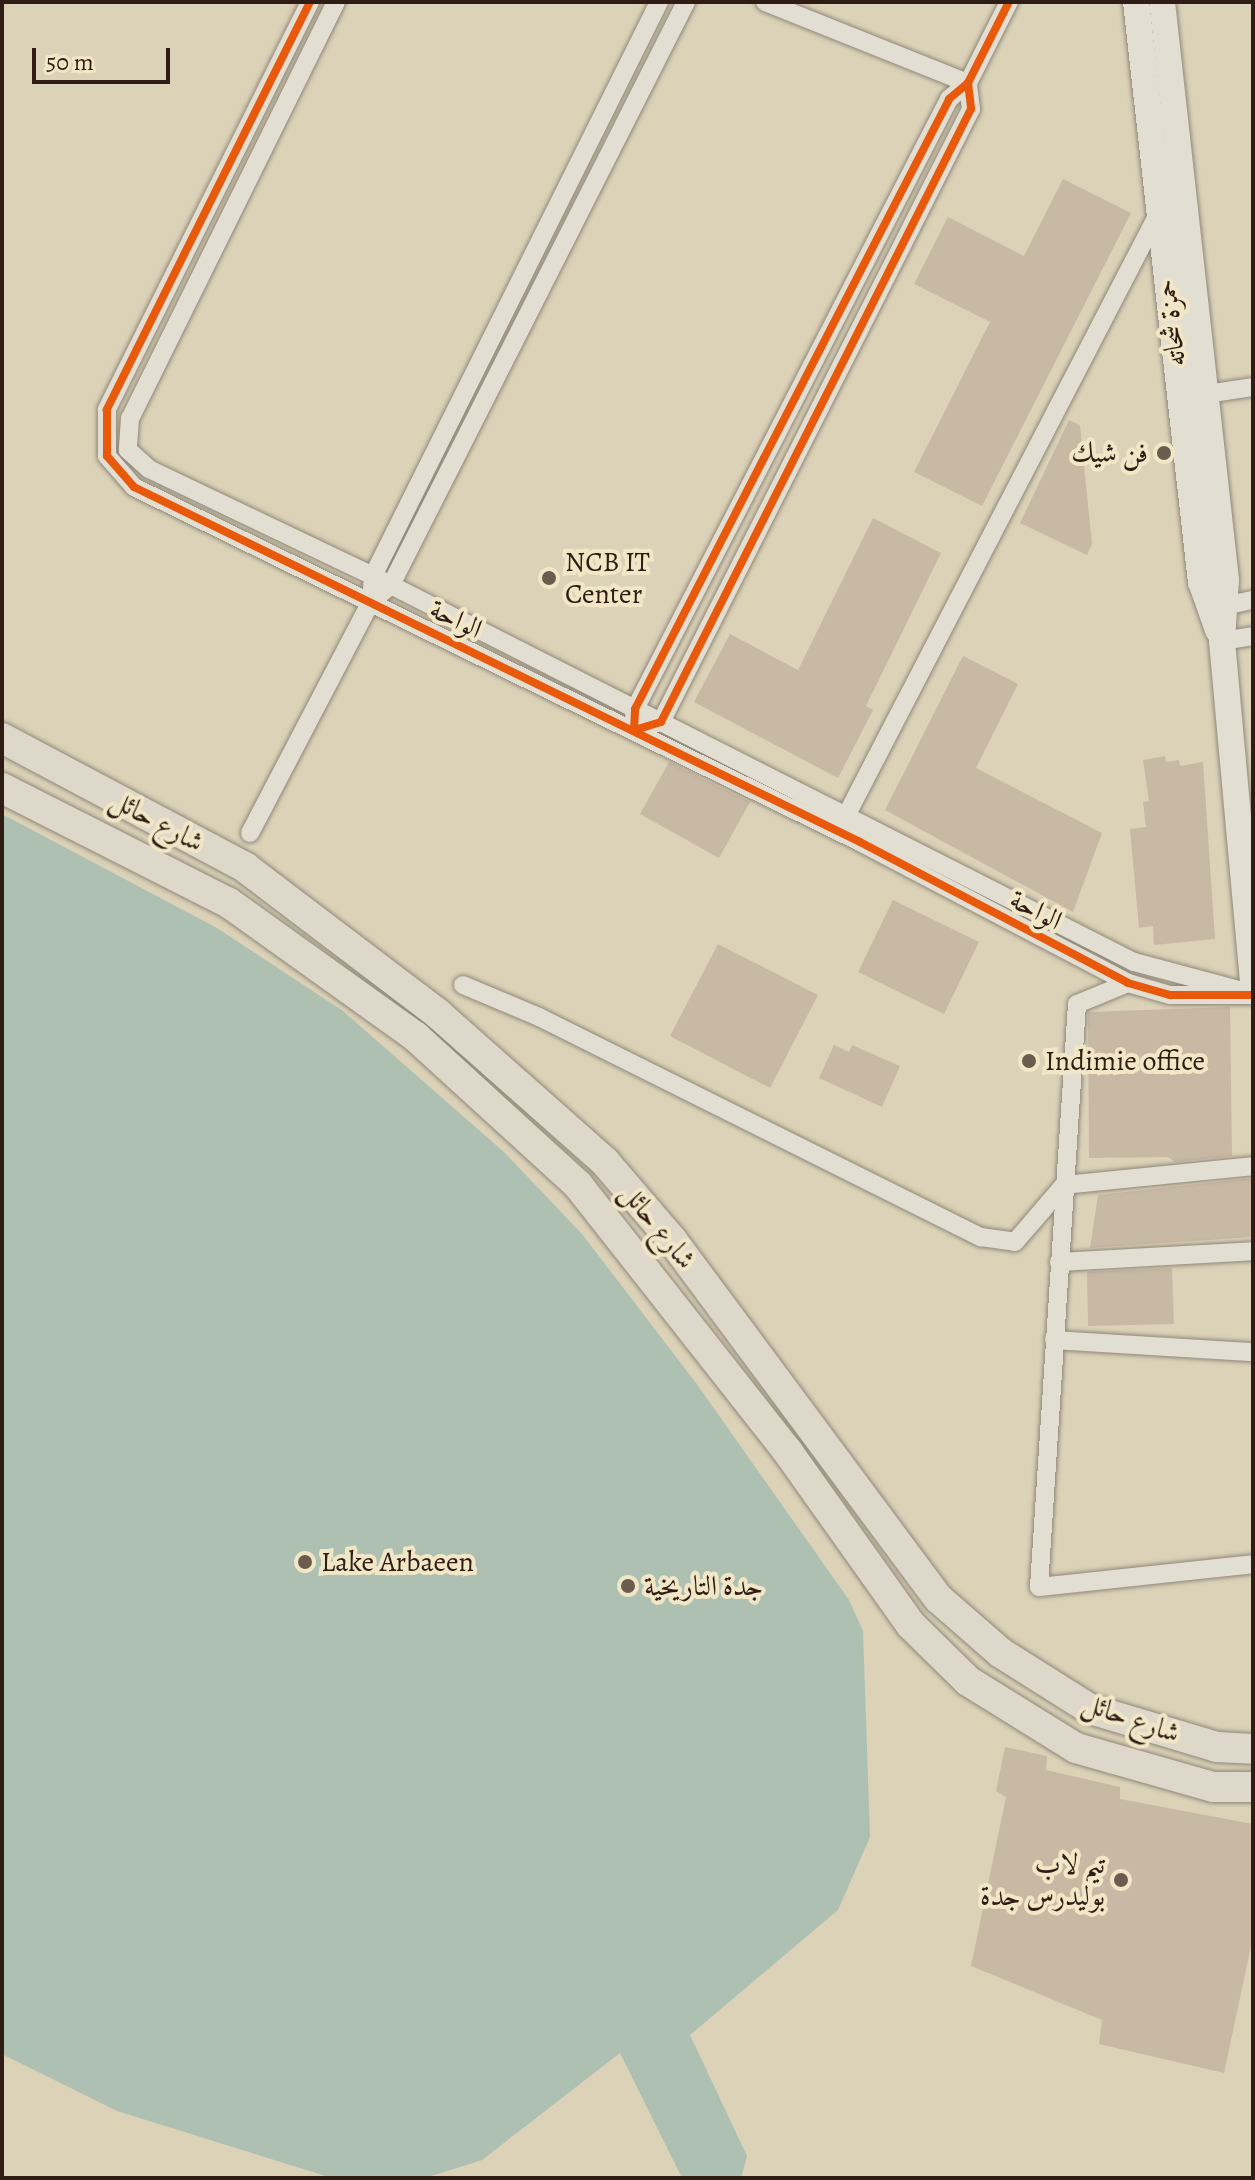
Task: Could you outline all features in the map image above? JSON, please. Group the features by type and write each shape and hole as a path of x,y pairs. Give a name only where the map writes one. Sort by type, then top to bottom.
{"main road":[{"name":"حمزة شحاته","path":"1136,2 1201,582 1222,641"},
{"name":"حمزة شحاته","path":"1162,2 1206,394 1224,606 1222,641 1253,983"},
{"name":"شارع حائل","path":"2,738 246,868 438,1014 605,1162 672,1240 939,1599 1001,1653 1090,1709 1217,1747 1253,1749"},
{"name":"شارع حائل","path":"2,788 229,903 416,1037 578,1185 788,1452 911,1625 968,1681 1076,1748 1213,1787 1253,1787"}],"street":[{"name":"الواحة","path":"310,2 107,410 107,456 134,487 634,730 1128,983 1170,995 1253,995"},
{"name":"الواحة","path":"336,2 130,418 128,450 149,469 391,585 1134,962 1253,995"},
{"path":"371,602 373,576 659,2"},
{"path":"250,833 371,602 391,585 686,2"},
{"path":"765,2 968,83"},
{"path":"968,83 971,109 661,722 634,730 635,709 949,99 968,83 1009,2"},
{"path":"846,816 1158,214"},
{"path":"1206,394 1253,387"},
{"path":"1224,606 1253,600"},
{"path":"1222,641 1253,636"},
{"path":"1128,983 1077,1004 1039,1587 1253,1564"},
{"path":"463,985 539,1017 981,1237 1015,1242 1064,1185 1253,1166"},
{"path":"1059,1262 1253,1251"},
{"path":"1054,1340 1253,1352"}],"shaded area":[{"path":"2,814 217,928 343,1011 505,1153 582,1234 696,1383 849,1600 863,1631 870,1837 838,1910 690,2035 747,2156 741,2178 682,2178 620,2053 482,2160 425,2178 332,2178 117,2111 2,2054"}],"building":[{"path":"1063,179 1131,213 982,506 914,472 990,322 914,284 948,217 1024,256"},
{"path":"1069,420 1080,425 1092,544 1087,555 1020,523"},
{"path":"873,518 941,553 866,706 873,710 838,778 694,702 730,634 798,670"},
{"path":"963,656 1018,684 976,768 1102,833 1073,912 885,810"},
{"path":"1165,756 1166,762 1179,760 1180,766 1203,762 1215,939 1154,945 1153,926 1139,928 1130,829 1146,827 1143,802 1149,801 1143,760"},
{"path":"669,762 750,802 719,858 640,814"},
{"path":"893,900 979,942 944,1014 858,972"},
{"path":"718,944 818,995 770,1088 670,1036"},
{"path":"1230,1007 1232,1156 1175,1162 1168,1157 1089,1158 1088,1012"},
{"path":"834,1045 849,1052 852,1045 900,1066 882,1107 819,1078"},
{"path":"1253,1178 1253,1237 1090,1248 1098,1195"},
{"path":"1172,1268 1174,1324 1088,1326 1087,1272"},
{"name":"تيم لاب بوليدرس جدة","path":"1005,1747 1047,1756 1046,1770 1120,1787 1120,1799 1253,1824 1253,1937 1224,2073 1099,2044 1102,2020 971,1966 1006,1797 996,1791"}],"cycle path":[{"path":"310,2 107,410 107,456 134,487 860,842 1128,983 1170,995 1253,995"},
{"path":"968,83 971,109 661,722 634,730 635,709 764,458 949,99 968,83 1009,2"}],"place":[{"name":"فن شيك","path":"1164,453"},
{"name":"NCB IT Center","path":"549,578"},
{"name":"Indimie office","path":"1029,1061"},
{"name":"Lake Arbaeen","path":"305,1562"},
{"name":"جدة التاريخية","path":"628,1586"},
{"name":"تيم لاب بوليدرس جدة","path":"1121,1880"}]}
